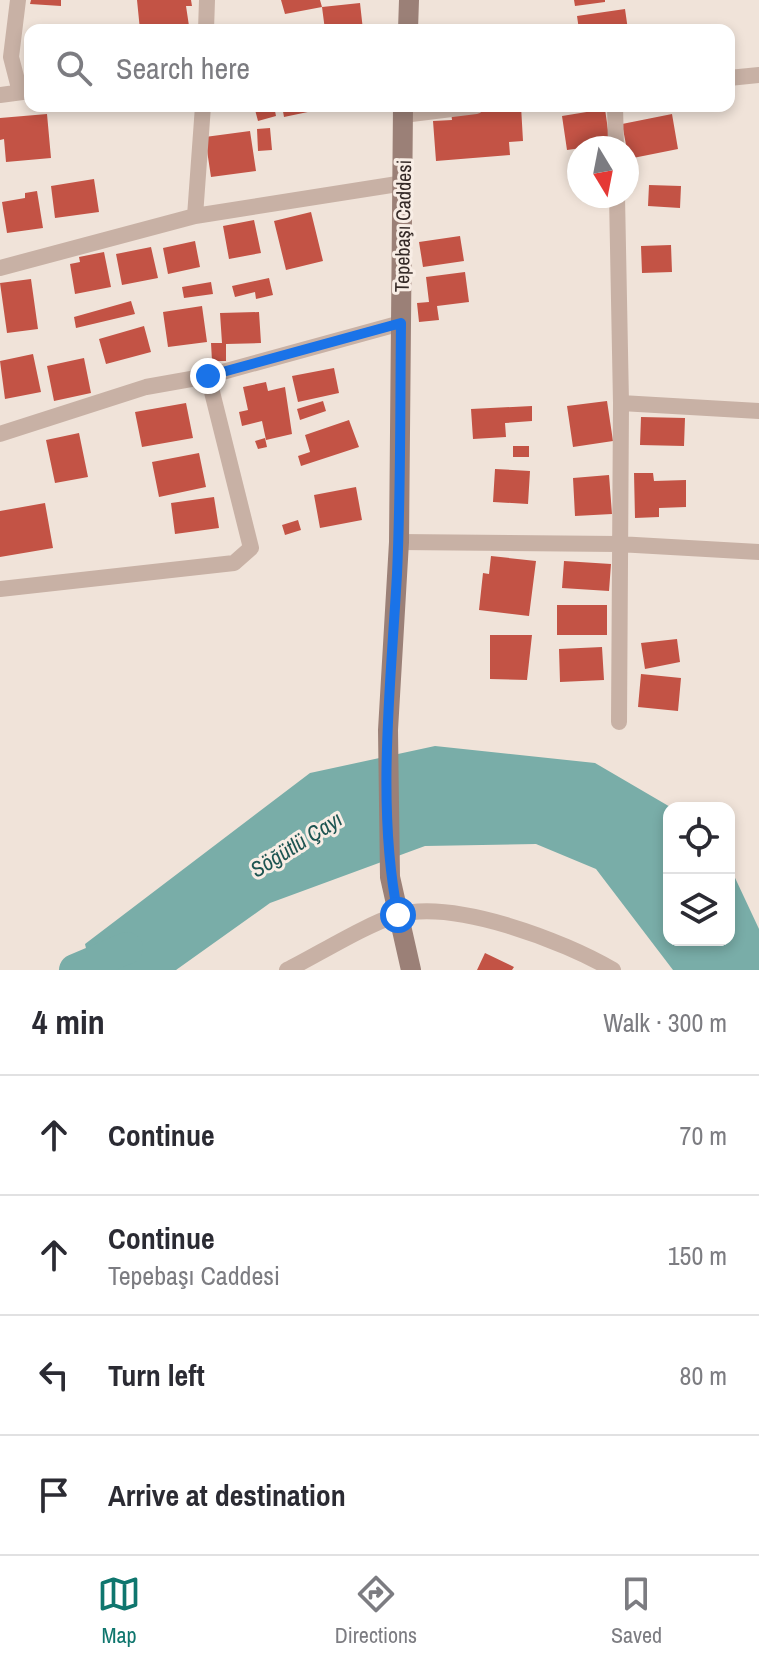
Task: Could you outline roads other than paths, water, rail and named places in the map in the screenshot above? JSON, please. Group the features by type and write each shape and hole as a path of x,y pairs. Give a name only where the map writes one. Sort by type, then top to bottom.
{"main road":[{"path":"408,24 409,0"},
{"name":"Tepebaşı Caddesi","path":"403,112 399,542 388,730 390,877 411,970"}],"street":[{"path":"18,0 11,57 24,90"},
{"path":"206,24 207,0"},
{"path":"735,77 759,75"},
{"path":"0,95 24,92"},
{"path":"195,216 203,112"},
{"path":"615,112 616,136"},
{"path":"0,268 195,216 404,183"},
{"path":"617,208 621,403 619,722"},
{"path":"0,434 146,387 208,376 401,323"},
{"path":"0,589 234,563 251,548 208,376"},
{"path":"621,403 759,411"},
{"path":"399,542 618,544 759,552"},
{"path":"287,970 398,915 477,916 590,957 613,970"}],"water":[{"path":"435,746 595,763 663,803 663,946 735,946 735,878 759,929 759,970 673,970 596,869 536,844 425,846 270,903 176,970 91,970 85,944 310,773"}],"waterway":[{"name":"Söğütlü Çayı","path":"75,970 127,948"}]}
